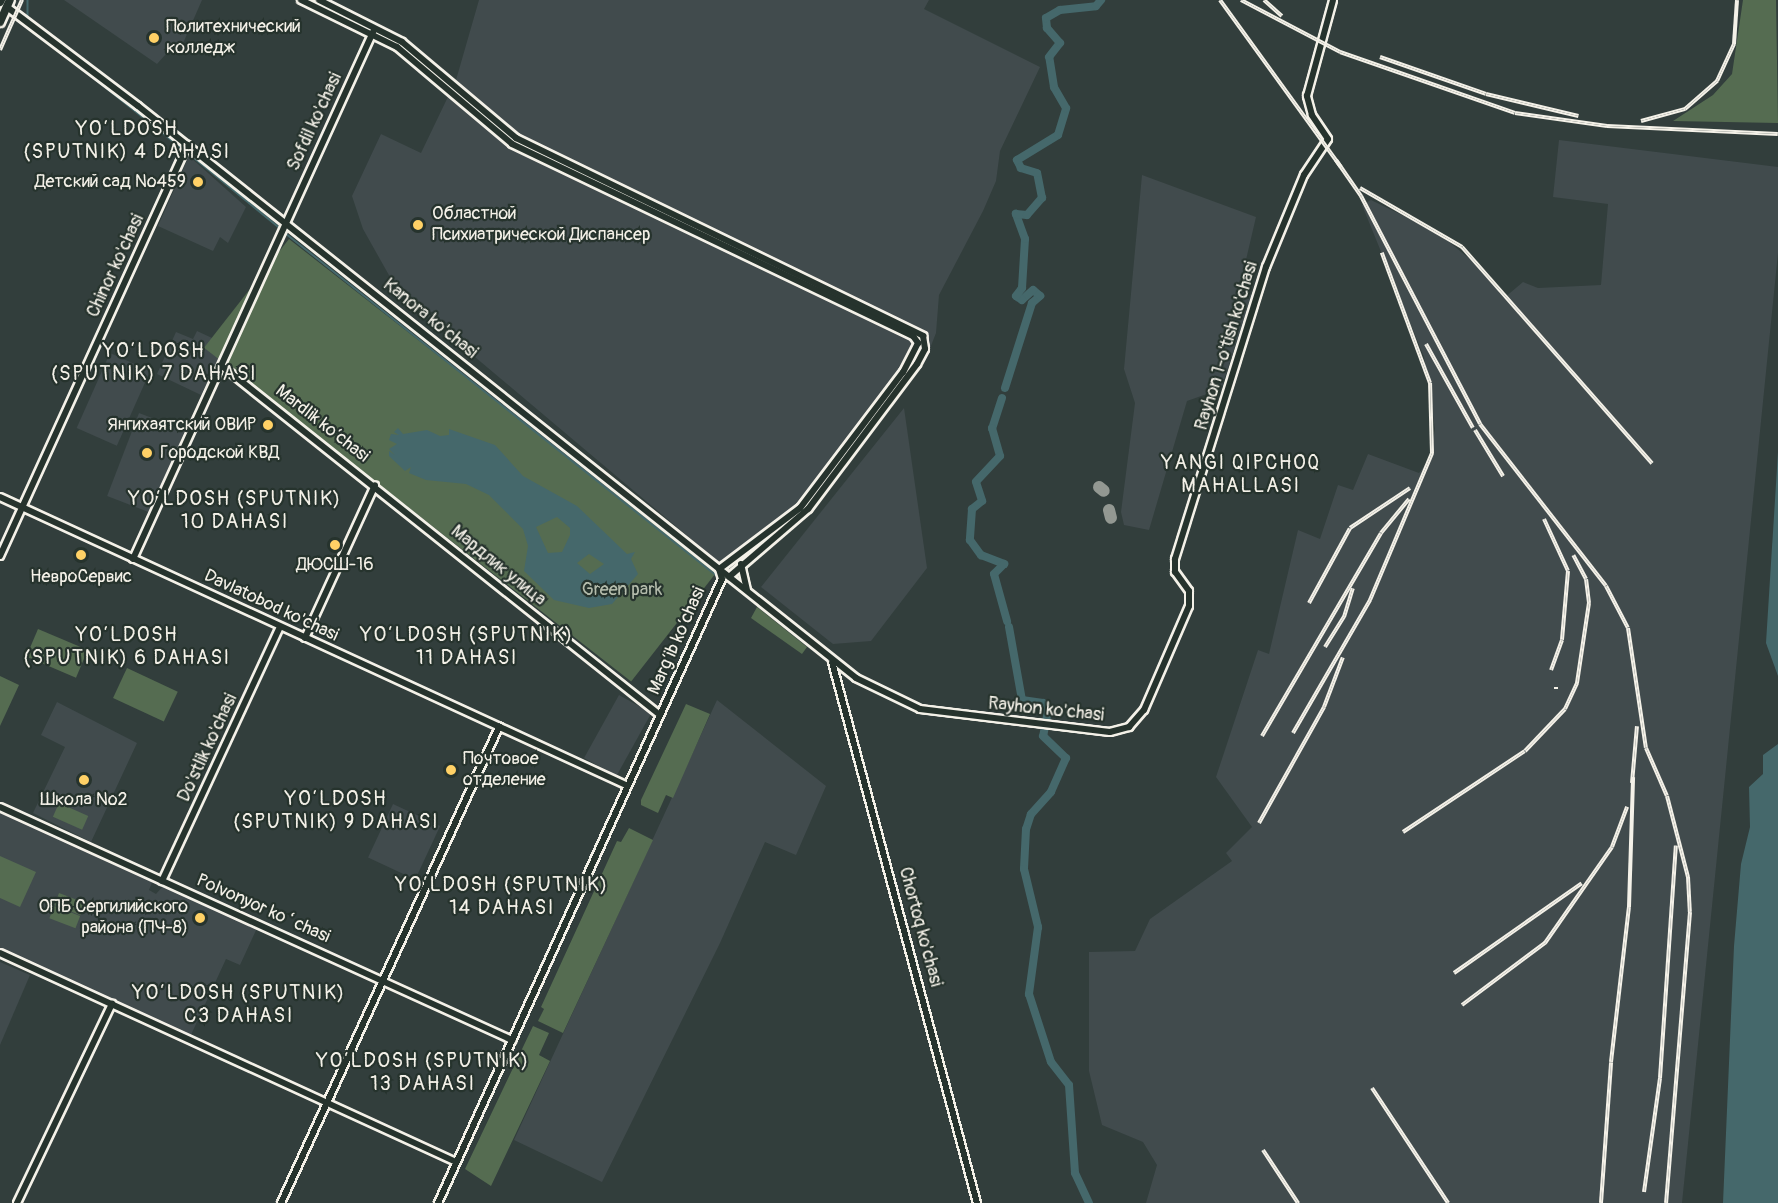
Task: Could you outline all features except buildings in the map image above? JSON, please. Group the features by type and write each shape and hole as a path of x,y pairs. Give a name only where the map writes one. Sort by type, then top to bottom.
{"main road":[{"path":"0,22 4,2"}],"street":[{"path":"301,0 376,29 504,139 913,336 918,344 800,508 719,569"},
{"path":"319,0 376,29 439,71 509,133 917,331 926,344 910,373 804,513 741,563 729,577"},
{"name":"Rayhon 1-o'tish ko'chasi","path":"1191,600 1174,572 1175,559 1266,267 1298,187 1328,140 1312,115 1307,96 1334,0"},
{"name":"Kanora ko'chasi","path":"4,2 283,228 749,592 831,659"},
{"name":"Sofdil ko'chasi","path":"133,559 376,29"},
{"name":"Chinor ko'chasi","path":"0,556 185,148"},
{"path":"687,229 720,234"},
{"name":"Mardlik ko‘chasi","path":"222,366 375,485"},
{"path":"305,638 375,485"},
{"name":"Мардлик улица","path":"375,485 660,715"},
{"name":"Davlatobod ko'chasi","path":"0,497 628,786"},
{"path":"741,563 749,592"},
{"name":"Marg‘ib ko‘chasi","path":"628,786 722,579 719,569"},
{"name":"Marg‘ib ko‘chasi","path":"722,579 729,577"},
{"name":"Rayhon ko'chasi","path":"831,659 856,678 912,707 1041,727 1110,732 1132,725 1164,673 1191,600"},
{"name":"Do'stlik ko'chasi","path":"162,881 280,627"},
{"name":"Chortoq ko'chasi","path":"831,659 842,689 976,1203"},
{"path":"842,689 845,678 856,678"},
{"path":"281,1203 499,727"},
{"path":"438,1203 628,786"},
{"name":"Polvonyor koʻchasi","path":"0,807 512,1040"},
{"path":"0,953 456,1162"},
{"path":"18,1203 111,1004"}],"shaded area":[{"name":"Политехнический колледж","path":"64,0 202,0 181,48 174,45 157,64"},
{"path":"479,0 929,0 924,9 1040,67 1000,151 996,181 983,211 939,295 936,333 927,356 798,525 754,547 729,571 399,293 363,229 352,196 381,134 421,153 456,80"},
{"path":"1559,140 1778,167 1778,253 1682,1203 1146,1203 1157,1165 1143,1142 1102,1125 1089,1071 1089,952 1135,951 1150,919 1232,861 1226,853 1252,827 1216,777 1258,650 1269,654 1298,530 1320,539 1338,485 1353,490 1368,454 1419,473 1429,460 1435,429 1424,357 1362,205 1371,200 1437,232 1477,265 1504,298 1523,282 1538,288 1601,285 1608,204 1553,197"},
{"name":"Детский сад №459","path":"189,156 246,207 228,243 220,237 213,251 158,226"},
{"path":"1142,175 1256,217 1239,290 1252,295 1221,389 1187,401 1149,530 1124,525 1121,512 1135,403 1124,369"},
{"path":"197,331 225,344 201,395 157,374 176,332 193,339"},
{"path":"110,353 150,371 117,446 77,428"},
{"path":"904,408 927,568 871,641 833,644 761,587"},
{"name":"Городской КВД","path":"139,413 185,431 153,514 107,496"},
{"path":"619,695 651,713 616,776 584,758"},
{"path":"717,700 826,786 796,855 765,842 720,943 602,1182 514,1140"},
{"name":"Школа №2","path":"57,702 137,743 91,842 33,813 65,747 41,735"},
{"path":"393,804 440,826 415,879 368,857"},
{"path":"0,810 153,880 149,890 156,894 164,885 257,928 240,965 226,959 190,1037 0,950"},
{"path":"0,962 30,975 0,1045"}],"green space":[{"path":"1743,0 1776,0 1778,123 1673,121 1713,95 1732,74"},
{"name":"Green park","path":"289,239 716,573 631,681 204,348"},
{"path":"757,607 807,647 802,654 751,618"},
{"path":"38,629 88,650 76,678 26,657"},
{"path":"127,668 178,692 164,722 113,698"},
{"path":"0,676 19,685 0,726"},
{"path":"686,704 710,714 673,798 666,795 658,813 641,805 641,800"},
{"path":"59,803 88,816 82,830 53,817"},
{"path":"629,828 653,840 563,1033 538,1021 544,1009 541,1007 617,841 621,842"},
{"path":"0,856 36,872 20,907 0,898"},
{"path":"59,893 85,903 80,915 54,905"},
{"path":"54,906 80,916 75,928 49,918"},
{"path":"533,1026 549,1033 539,1055 550,1061 491,1186 465,1169"}],"water":[{"path":"398,428 403,434 427,430 440,436 449,435 449,429 495,445 523,476 577,506 627,554 635,552 631,559 638,574 612,604 589,608 554,600 524,571 528,546 523,529 489,495 466,484 426,480 409,473 411,467 405,471 389,456 389,451 395,455 389,449 397,444 389,440 391,434 399,435 394,432","holes":["557,517 570,528 570,535 562,552 548,553 536,527","589,554 604,564 590,574 577,563"]},
{"path":"1778,452 1778,676 1766,643"},
{"path":"1778,744 1778,1203 1723,1203 1734,946 1741,864 1750,827 1749,787 1763,774 1763,755"}],"waterway":[{"path":"28,0 28,19"},
{"path":"1005,388 1032,303 1040,296 1033,290 1022,300 1016,296 1022,288 1025,239 1016,214 1027,215 1042,198 1037,173 1021,168 1017,160 1058,135 1066,108 1054,87 1049,57 1060,43 1047,28 1046,18 1060,10 1096,6 1101,0"},
{"path":"55,47 183,149"},
{"path":"187,152 281,229"},
{"path":"284,232 716,575"},
{"path":"1002,398 992,428 1000,456 976,482 982,501 972,509 970,540 981,555 1004,564 994,574 1007,621"},
{"path":"1009,627 1022,700 1043,703 1048,711 1043,736 1066,758 1051,792 1031,814 1026,829 1024,869 1038,927 1029,994 1051,1062 1069,1085 1075,1173 1089,1203"}],"taxiway":[{"path":"1099,487 1104,491"},
{"path":"1109,510 1111,518"}],"railway":[{"path":"0,50 22,0"},
{"path":"1220,0 1341,167"},
{"path":"1241,0 1340,52 1515,113 1607,126 1778,134"},
{"path":"1264,0 1282,16"},
{"path":"1641,121 1685,109 1717,81 1734,44 1737,0"},
{"path":"1380,57 1486,94 1578,116"},
{"path":"1336,160 1361,196 1480,424 1606,586 1628,628 1646,748 1667,796 1688,877 1690,912 1666,1203"},
{"path":"1360,188 1462,247 1652,463"},
{"path":"1293,733 1370,600 1432,453 1430,383 1382,253"},
{"path":"1426,344 1473,428"},
{"path":"1475,430 1503,476"},
{"path":"1309,603 1350,528 1410,488"},
{"path":"1262,736 1381,533 1409,499"},
{"path":"1544,519 1568,571 1562,640 1551,670"},
{"path":"1403,832 1525,751 1565,709 1577,683 1589,603 1586,579 1573,555"},
{"path":"1325,647 1344,617 1353,588"},
{"path":"1259,823 1324,707 1343,657"},
{"path":"1632,783 1637,726"},
{"path":"1601,1203 1611,1062 1629,907 1633,777"},
{"path":"1462,1005 1545,943 1612,847 1627,807"},
{"path":"1644,1192 1660,1078 1676,846"},
{"path":"1454,973 1582,883"},
{"path":"1372,1088 1448,1203"},
{"path":"1263,1150 1298,1203"}],"place":[{"name":"Политехнический колледж","path":"154,38"},
{"name":"Детский сад №459","path":"198,182"},
{"name":"Областной Психиатрической Диспансер","path":"418,225"},
{"name":"Янгихаятский ОВИР","path":"268,425"},
{"name":"Городской КВД","path":"147,453"},
{"name":"ДЮСШ-16","path":"335,545"},
{"name":"НевроСервис","path":"81,555"},
{"name":"Почтовое отделение","path":"451,770"},
{"name":"Школа №2","path":"84,780"},
{"name":"ОПБ Сергилийского района (ПЧ-8)","path":"200,918"}],"district":[{"name":"YO‘LDOSH (SPUTNIK) 4 DAHASI","path":"127,140"},
{"name":"YO‘LDOSH (SPUTNIK) 7 DAHASI","path":"154,362"},
{"name":"YANGI QIPCHOQ MAHALLASI","path":"1241,474"},
{"name":"YO‘LDOSH (SPUTNIK) 10 DAHASI","path":"235,510"},
{"name":"YO‘LDOSH (SPUTNIK) 6 DAHASI","path":"127,646"},
{"name":"YO‘LDOSH (SPUTNIK) 11 DAHASI","path":"467,646"},
{"name":"YO‘LDOSH (SPUTNIK) 9 DAHASI","path":"336,810"},
{"name":"YO‘LDOSH (SPUTNIK) 14 DAHASI","path":"502,896"},
{"name":"YO‘LDOSH (SPUTNIK) С3 DAHASI","path":"239,1004"},
{"name":"YO‘LDOSH (SPUTNIK) 13 DAHASI","path":"423,1072"}]}
